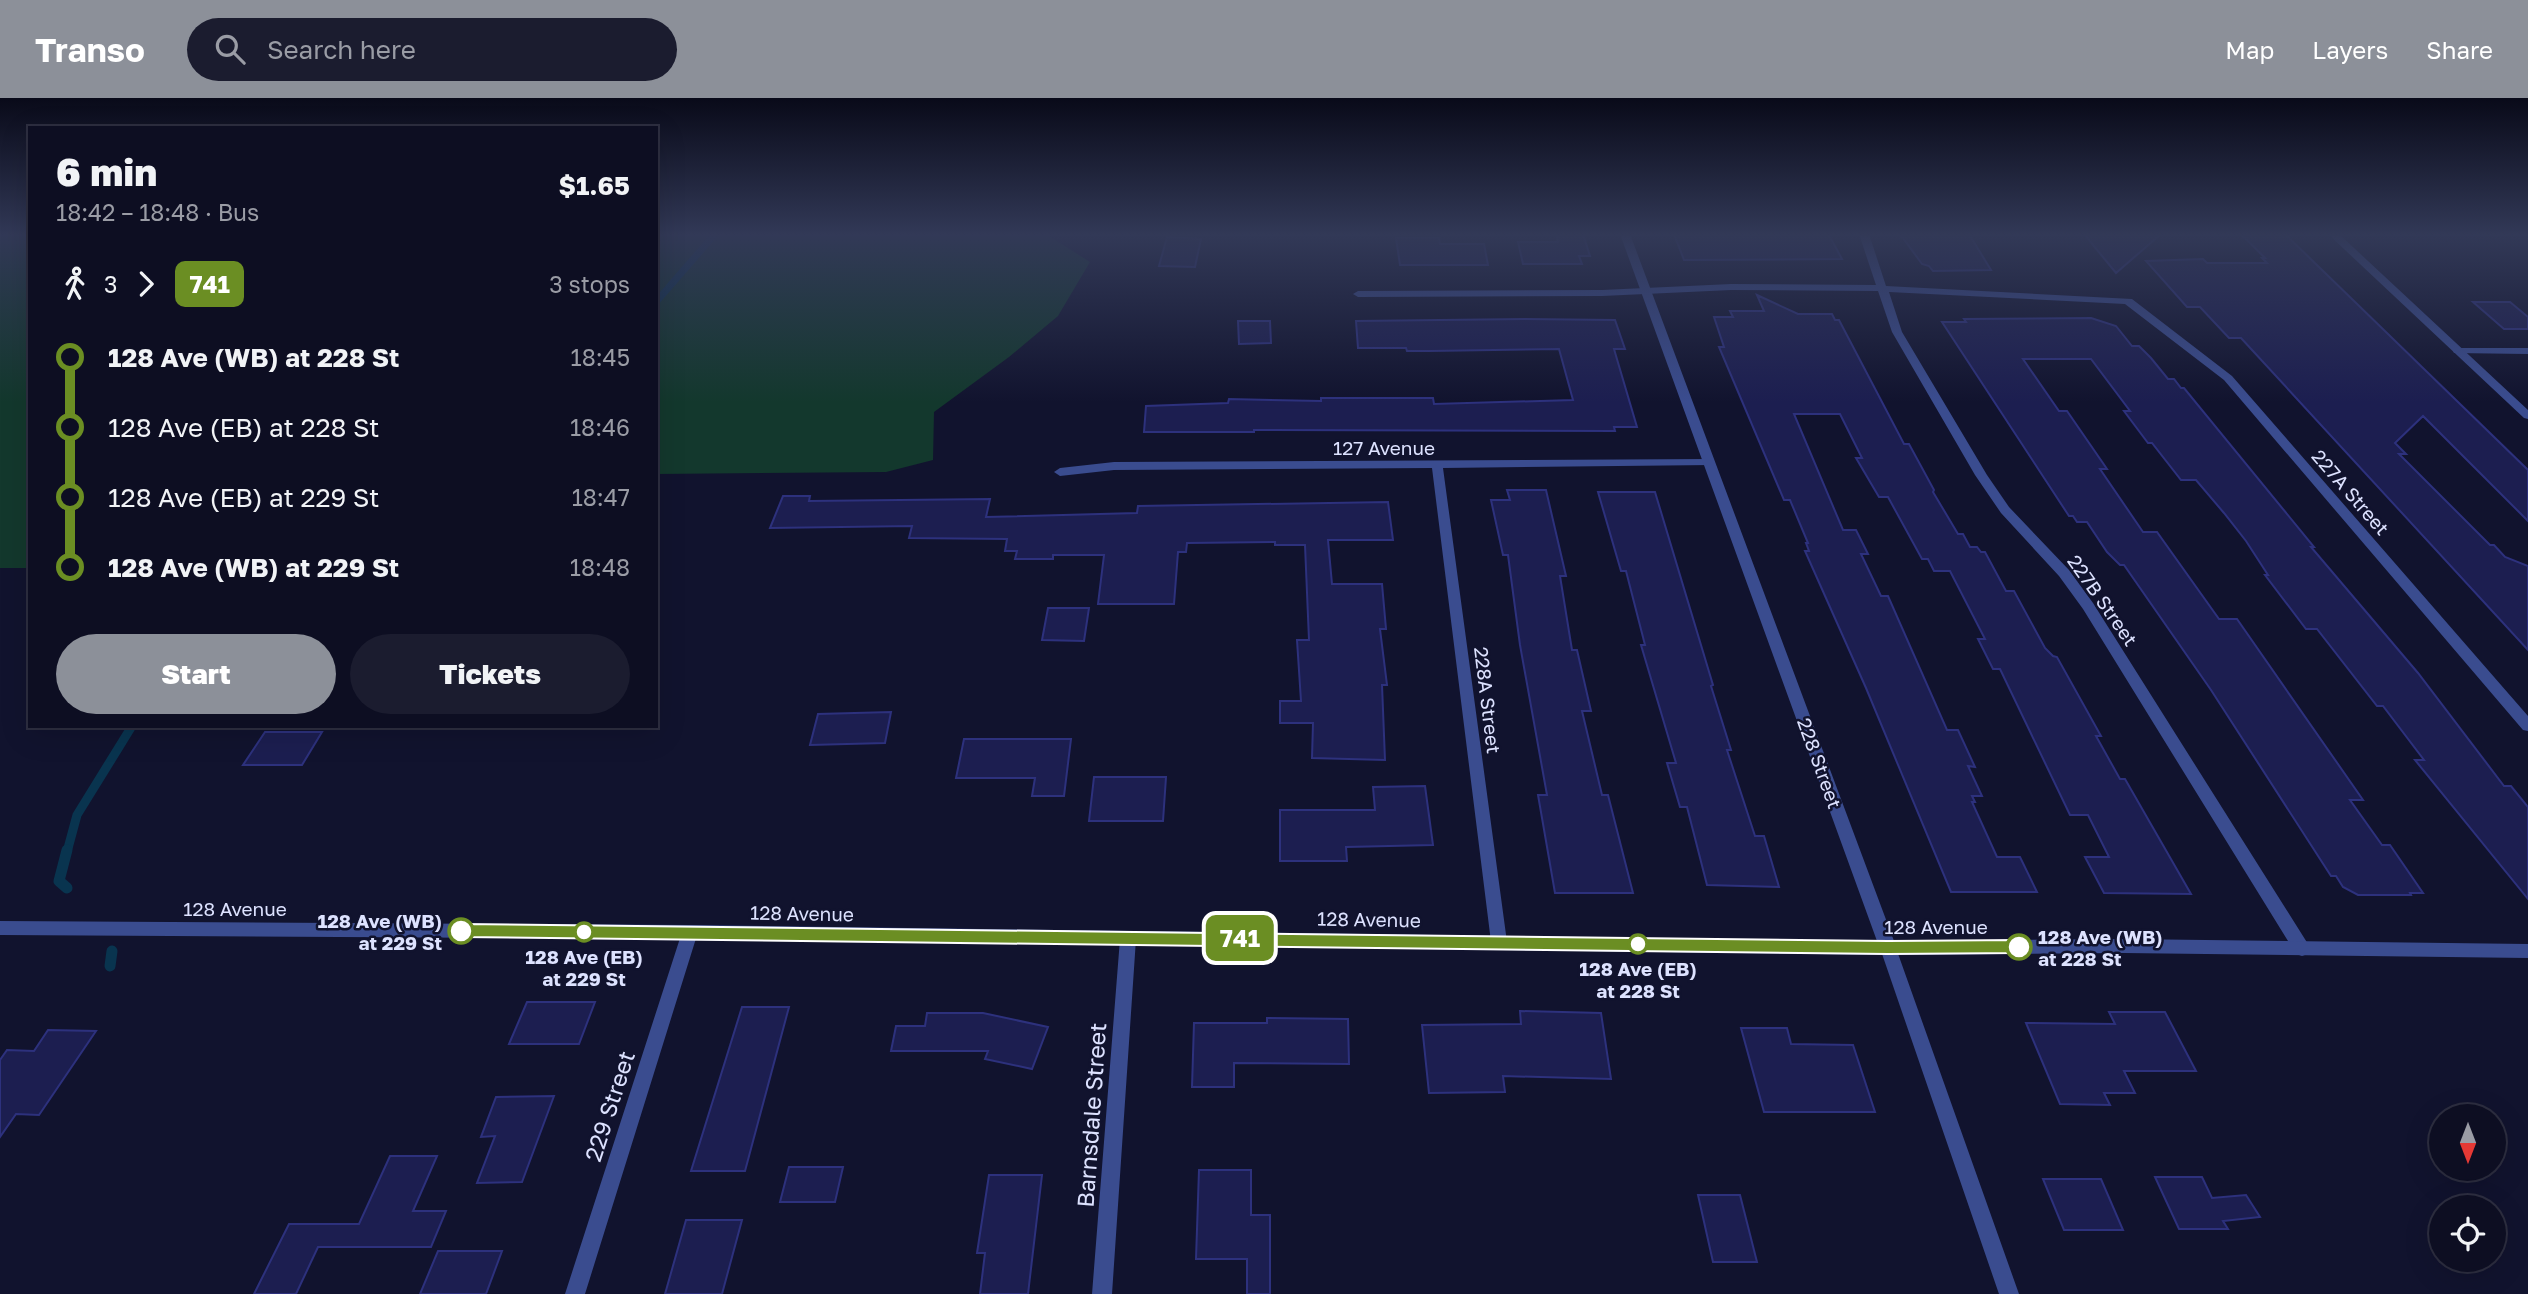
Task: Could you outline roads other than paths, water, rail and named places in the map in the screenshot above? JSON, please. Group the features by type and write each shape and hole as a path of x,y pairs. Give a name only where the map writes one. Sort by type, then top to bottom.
{"street":[{"name":"228 Street","path":"1645,290 1888,948 2009,1294"},
{"path":"1358,294 1602,293 1651,290"},
{"name":"227B Street","path":"1880,290 1897,332 1988,485 2088,606 2302,949"},
{"name":"227A Street","path":"1897,290 2128,301 2228,379 2528,726"},
{"path":"2393,290 2528,416"},
{"path":"2458,351 2528,351"},
{"name":"127 Avenue","path":"1060,472 1114,466 1709,463"},
{"name":"228A Street","path":"1437,464 1499,942"},
{"name":"128 Avenue","path":"0,928 690,932 1888,948 2124,946 2528,951"},
{"name":"229 Street","path":"575,1294 690,932"},
{"name":"Barnsdale Street","path":"1102,1294 1128,939"}],"waterway":[{"path":"658,300 667,290"},
{"path":"67,852 77,815 131,728"},
{"path":"67,850 59,881 67,888"},
{"path":"110,966 112,951"}],"place":[{"name":"128 Ave (WB) at 229 St","path":"461,931"},
{"name":"128 Ave (EB) at 229 St","path":"584,932"},
{"name":"128 Ave (EB) at 228 St","path":"1638,944"},
{"name":"128 Ave (WB) at 228 St","path":"2019,947"}]}
